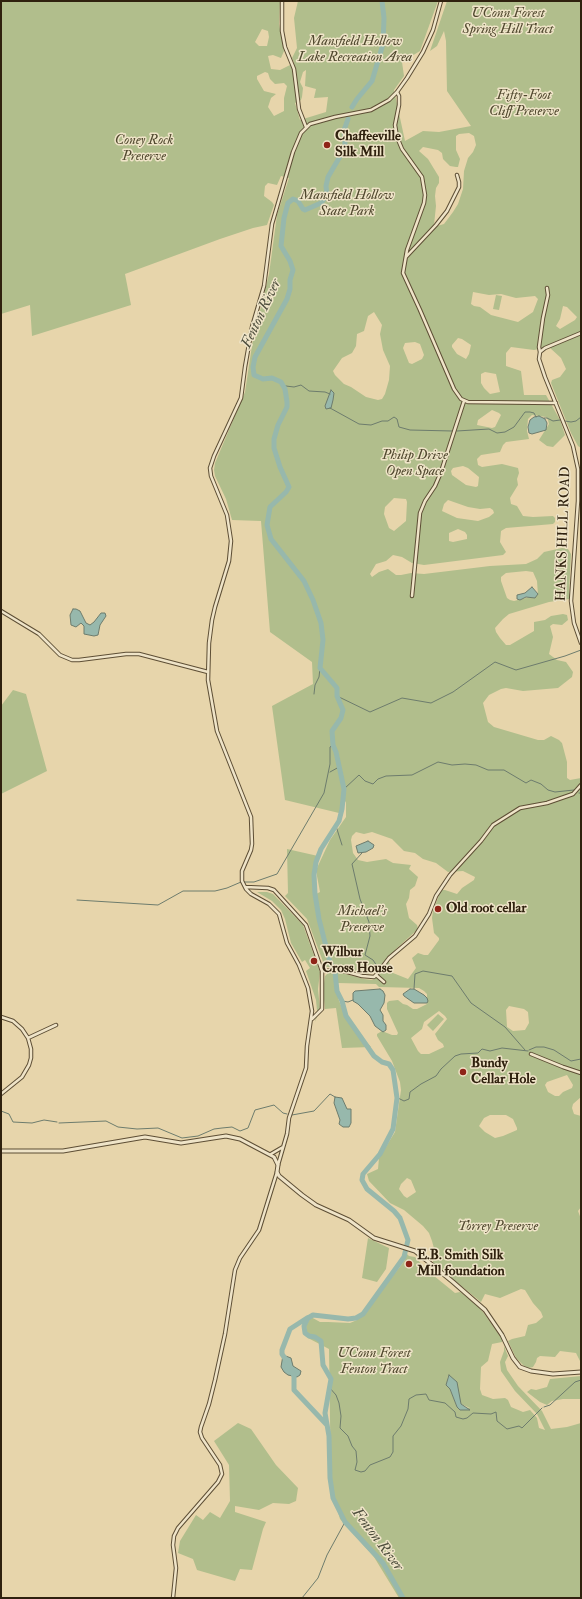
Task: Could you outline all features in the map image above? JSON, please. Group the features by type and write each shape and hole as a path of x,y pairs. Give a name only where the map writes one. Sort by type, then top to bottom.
{"street":[{"path":"282,1 282,31 285,48 294,69 299,109 306,127"},
{"path":"173,1598 176,1568 173,1545 174,1536 178,1528 218,1482 222,1474 220,1465 202,1438 200,1432 209,1404 225,1334 235,1270 240,1258 259,1230 277,1172 289,1118 306,1068 307,1046 312,1019 308,988 299,965 287,943 280,914 273,907 251,894 242,882 242,871 251,850 251,817 217,732 208,689 209,643 215,607 228,565 231,541 227,515 211,476 210,468 214,456 241,398 252,327 264,286 272,224 293,152 301,133 310,124 335,117 371,110 381,105 397,92 423,52 433,30 441,1"},
{"path":"397,92 399,96 399,105 395,125 397,137 402,149 422,178 424,186 424,203 405,257 403,270 406,282 420,310 454,389 458,396 464,401 556,403"},
{"path":"405,257 436,225 447,211 459,187 460,182 457,174"},
{"name":"HANKS HILL ROAD","path":"547,288 548,295 539,347 539,361 573,446 578,469 578,502 572,601 574,623 581,643"},
{"path":"540,352 544,348 581,333"},
{"path":"412,596 420,513 441,472 464,401"},
{"path":"1,611 39,634 60,654 72,660 139,654 208,672"},
{"path":"376,976 389,958 414,936 429,914 436,896 447,880 497,822 520,808 539,805 573,794 581,785"},
{"path":"245,887 270,889 281,897 306,925 322,971 322,1009 312,1019"},
{"path":"322,971 340,970 362,976 376,976 384,982"},
{"path":"1,1017 13,1021 22,1029 28,1038 31,1049 29,1065 22,1077 1,1094"},
{"path":"28,1038 56,1024"},
{"path":"531,1054 581,1073"},
{"path":"1,1152 63,1151 145,1137 181,1143 226,1136 240,1139 257,1149 270,1154 276,1158 278,1165"},
{"path":"270,1154 283,1146"},
{"path":"277,1172 282,1179 312,1202 349,1220 374,1238 404,1247 419,1254 485,1310 500,1331 513,1358 520,1367 531,1371 553,1374 581,1372"}],"green space":[{"path":"1,1 280,1 279,24 284,51 281,58 273,55 268,56 271,69 280,70 294,63 292,58 297,48 294,18 298,1 438,1 420,51 402,62 404,76 394,90 405,141 423,131 439,132 471,126 447,91 446,41 444,31 437,46 430,51 447,1 581,1 581,448 578,446 571,433 551,383 552,380 560,377 566,369 561,358 549,347 534,350 511,347 506,353 506,366 521,371 524,395 546,395 560,420 565,435 553,447 547,446 539,440 549,424 548,420 546,417 532,415 528,419 527,431 529,439 506,442 500,452 481,455 477,459 478,465 482,467 502,464 518,468 518,485 510,498 511,504 517,506 523,516 553,516 555,518 555,522 553,524 506,528 501,531 500,542 506,552 503,555 424,565 412,563 402,557 393,555 386,561 376,564 370,574 372,577 379,572 388,569 396,575 401,575 526,564 537,559 544,552 562,548 568,549 571,554 569,592 571,598 549,602 509,614 495,628 496,632 506,645 510,645 534,631 534,622 545,620 551,616 563,614 567,615 568,620 562,625 553,624 550,626 553,637 549,654 557,660 566,662 573,672 572,677 558,688 523,691 506,688 501,689 489,695 483,703 488,722 494,727 538,740 544,740 551,736 559,740 562,743 567,762 567,778 570,780 581,778 581,1097 573,1104 572,1108 574,1114 581,1116 581,1207 578,1211 581,1219 581,1363 576,1353 560,1351 555,1357 540,1356 537,1358 533,1367 529,1368 524,1366 516,1358 508,1341 525,1336 528,1325 536,1323 543,1317 525,1290 521,1289 500,1298 485,1294 481,1302 433,1263 435,1252 429,1233 423,1226 404,1210 390,1203 369,1181 367,1174 378,1169 379,1158 395,1132 401,1090 400,1082 392,1061 377,1034 382,1031 392,1035 397,1035 398,1033 387,1009 387,1003 389,1001 398,1000 413,1009 417,1009 427,1004 427,994 419,988 379,987 376,984 338,983 338,998 342,1008 358,1033 371,1047 342,1048 336,1008 325,1009 323,990 325,976 328,973 338,972 372,980 375,979 375,972 367,974 341,967 325,967 307,919 285,896 288,893 287,849 318,856 314,878 316,894 320,892 317,868 330,840 346,817 346,801 339,813 285,800 272,706 313,684 312,662 270,632 261,521 232,520 226,499 215,476 214,470 215,463 245,392 253,339 269,274 277,215 289,178 281,176 277,185 268,183 265,186 264,196 274,205 267,225 220,239 125,274 131,305 32,336 30,305 1,314","holes":["262,29 268,31 269,37 267,46 259,46 255,42","306,70 305,86 316,89 314,98 328,97 326,112 300,120 295,103 301,100 303,88 300,82 303,72","265,72 268,73 270,79 275,84 284,83 287,86 284,98 284,111 274,116 268,107 271,98 276,94 264,91 257,79 257,76","469,133 474,136 476,145 468,158 464,171 463,189 458,204 444,224 437,226 434,225 436,206 435,196 436,188 439,183 439,177 428,159 419,151 423,147 438,150 442,153 443,159 450,166 458,167 460,159 456,150 456,136 459,134","473,292 489,295 501,294 516,298 535,296 538,299 533,312 518,322 491,315 480,307 471,304","563,306 567,307 577,317 575,320 560,329 556,326 560,319","374,312 382,325 380,334 383,350 390,366 389,380 382,399 378,400 366,397 344,384 333,371 342,358 352,353 356,346 357,334 364,331 368,316","458,338 471,345 466,359 457,354 452,345","415,342 420,344 424,355 422,359 412,364 409,363 403,348 405,343","485,372 496,374 500,392 490,394 481,383 481,374","492,410 501,415 495,427 492,428 477,425 478,420","463,466 468,468 479,477 478,486 466,485 452,475 451,471 453,468","394,498 406,499 406,521 394,531 389,528 384,514 385,507","448,500 468,507 480,509 490,508 493,510 494,513 489,517 478,521 457,518 442,511 444,504","458,529 465,532 467,539 453,542 449,541 449,533","526,571 533,572 537,581 538,595 514,601 507,598 501,577 506,573","356,832 364,834 372,832 392,839 404,851 415,853 423,859 436,863 448,872 463,871 475,877 474,880 462,888 457,894 441,890 432,918 434,933 439,940 428,955 418,953 412,958 416,968 408,979 393,973 388,959 396,949 418,929 417,925 409,918 406,904 409,898 410,890 415,886 418,877 409,869 411,865 393,863 386,859 367,862 358,860 353,853 351,840 352,836","509,1006 524,1009 528,1012 529,1023 525,1030 513,1031 507,1027 506,1010","439,1011 447,1019 435,1034 444,1047 429,1054 421,1054 411,1038 422,1029 424,1022","567,1075 573,1085 572,1088 563,1092 559,1096 555,1096 548,1092 545,1085 547,1082","490,1115 506,1115 513,1119 517,1130 495,1138 479,1126 484,1118","407,1178 411,1180 416,1192 407,1198 399,1189 401,1184"]},
{"path":"496,295 502,296 499,310 493,309"},
{"path":"13,690 26,694 47,771 1,794 1,706"},
{"path":"257,892 267,892 273,894 303,925 320,972 318,989 320,1009 315,1022 317,1011 316,1000 306,971 310,968 305,960 302,962 291,943 285,919 281,910 272,901"},
{"path":"438,1014 444,1019 433,1031 427,1025"},
{"path":"368,1238 389,1248 386,1269 377,1282 362,1278"},
{"name":"UConn Forest Fenton Tract","path":"406,1253 409,1256 415,1257 428,1271 455,1293 460,1292 478,1306 502,1339 502,1342 492,1344 488,1361 481,1367 480,1389 482,1395 493,1399 505,1398 508,1400 511,1407 523,1412 530,1410 537,1418 539,1428 545,1430 537,1414 515,1391 501,1371 500,1362 504,1351 504,1346 508,1356 505,1362 507,1370 518,1386 542,1411 551,1429 581,1423 581,1598 399,1598 374,1557 340,1519 331,1488 329,1349 308,1338 306,1326 311,1317 320,1322 350,1323 357,1320 365,1313 405,1260","holes":["448,1376 461,1404 470,1408 457,1407 447,1385"]},
{"path":"581,1376 581,1399 563,1399 552,1401 547,1405 540,1402 527,1392 531,1389 536,1390 547,1387 550,1379"},
{"path":"238,1423 251,1429 276,1465 298,1488 296,1501 289,1504 273,1503 259,1510 235,1506 235,1512 266,1522 252,1570 240,1569 235,1581 197,1570 193,1559 178,1553 180,1541 196,1515 203,1520 210,1512 220,1518 230,1501 229,1465 214,1441"}],"water":[{"path":"331,390 334,393 331,408 326,409 325,406"},
{"path":"539,416 545,419 547,423 546,430 532,434 529,433 528,427 530,420"},
{"path":"532,587 538,594 535,598 526,597 520,600 517,599 517,595 525,593"},
{"path":"73,609 80,611 86,623 90,625 101,613 105,613 106,616 100,625 98,635 94,636 84,634 84,626 81,623 76,627 71,625 70,615"},
{"path":"368,841 374,845 373,848 366,852 358,853 356,846"},
{"path":"380,989 385,995 384,1003 380,1010 383,1015 383,1021 386,1025 386,1030 383,1032 375,1026 370,1016 353,1001 353,993 355,991"},
{"path":"410,989 414,989 424,995 427,998 427,1003 414,1003 404,996 403,994"},
{"path":"335,1097 342,1098 347,1109 351,1109 351,1123 349,1127 343,1127 339,1124 340,1120 334,1103"},
{"path":"283,1355 291,1358 293,1366 301,1371 300,1375 297,1377 288,1375 284,1372 281,1367"},
{"path":"449,1375 457,1382 461,1404 470,1410 460,1410 457,1407 450,1389 446,1385"}],"waterway":[{"name":"Fenton River","path":"352,107 372,81 383,44 384,18 382,1"},
{"name":"Fenton River","path":"348,119 344,130 345,144 342,153 328,177 326,186 327,195 321,203 305,210 298,201 293,199 288,203 284,218 281,246 290,261 293,270 290,280 290,289 287,299 255,357 253,367 254,375 263,379 272,378 281,382 285,389 287,402 287,407 278,425 274,439 274,448 280,467 289,487 286,492 270,507 267,525 271,539 304,581 313,600 321,623 323,640 320,668 337,688 337,696 343,710 341,718 332,731 333,745 336,752 344,789 342,809 339,821 321,849 316,862 314,875 319,919 330,962 335,972 337,991 342,1001 346,1016 374,1056 382,1062 389,1064 393,1070 397,1098 393,1129 380,1154 363,1174 362,1180 367,1189 394,1211 400,1218 408,1240 404,1257 363,1314 356,1318 348,1319 313,1315 308,1318 304,1326 305,1333 321,1341 323,1365 331,1379 325,1413 329,1436 330,1478 333,1498 345,1522 383,1563 403,1598"},
{"path":"281,382 286,386 294,387 301,385 309,391 325,392 330,394"},
{"path":"330,408 359,424 371,425 382,421 388,421 394,417 397,419 399,427 410,430 452,431"},
{"path":"457,431 489,429 497,433 505,432 514,427 525,412 534,413 536,417"},
{"path":"565,421 576,421 581,417"},
{"path":"544,418 553,421 560,420"},
{"path":"337,696 370,712 402,698 431,703 453,692 495,662 516,670 581,650"},
{"path":"314,694 320,668"},
{"path":"244,882 254,882 277,874 324,793 330,764 330,747 333,745"},
{"path":"344,789 359,775 365,781 373,784 378,779 386,776 412,775 438,762 452,765 476,765 488,770 504,770 526,783 531,780 541,784 548,790 555,792 574,790"},
{"path":"330,772 339,767"},
{"path":"336,826 342,845"},
{"path":"362,853 352,864 360,899 369,922 370,936 365,955 373,960 379,969"},
{"path":"77,900 158,905 183,891 215,891 241,882"},
{"path":"414,989 415,974 423,971 452,976 471,1003 505,1027 525,1050"},
{"path":"342,1001 348,1002 353,1000"},
{"path":"529,1050 536,1047 544,1047 554,1050 571,1061 581,1059"},
{"path":"395,1085 398,1098 404,1101 409,1099 410,1092 436,1076 455,1056 461,1054 478,1053 482,1049 490,1051 502,1048 528,1051"},
{"path":"292,1115 314,1111 330,1094 335,1097"},
{"path":"59,1123 106,1121 118,1127 137,1129 158,1128 182,1138 198,1136 214,1129 222,1128 232,1127 240,1131 248,1128 255,1110 274,1105 283,1113 287,1114"},
{"path":"1,1111 9,1114 13,1122 32,1123 44,1120 57,1122"},
{"name":"Fenton River","path":"286,1360 282,1354 282,1350 290,1329 307,1318"},
{"name":"Fenton River","path":"292,1372 294,1376 294,1390 326,1424"},
{"path":"544,1407 550,1405 575,1382 581,1380"},
{"path":"329,1387 336,1395 339,1403 341,1416 340,1428 348,1436 356,1451 357,1462 355,1470 361,1472 365,1471 370,1465 390,1457 393,1452 393,1436 401,1426 408,1409 409,1399 416,1395 426,1394 429,1400 445,1403 455,1412 456,1417 463,1419 467,1418 473,1413 491,1414 496,1412 497,1421 507,1429 519,1426 522,1428 542,1408"},
{"path":"302,1598 318,1578 327,1555 345,1522"}],"place":[{"name":"Chaffeeville Silk Mill","path":"327,145"},
{"name":"Old root cellar","path":"438,909"},
{"name":"Wilbur Cross House","path":"314,961"},
{"name":"Bundy Cellar Hole","path":"463,1072"},
{"name":"E.B. Smith Silk Mill foundation","path":"409,1264"}],"park label":[{"name":"UConn Forest Spring Hill Tract","path":"508,22"},
{"name":"Mansfield Hollow Lake Recreation Area","path":"355,50"},
{"name":"Fifty-Foot Cliff Preserve","path":"524,104"},
{"name":"Coney Rock Preserve","path":"144,150"},
{"name":"Mansfield Hollow State Park","path":"347,204"},
{"name":"Philip Drive Open Space","path":"415,464"},
{"name":"Michael's Preserve","path":"362,920"},
{"name":"Torrey Preserve","path":"498,1227"}]}
